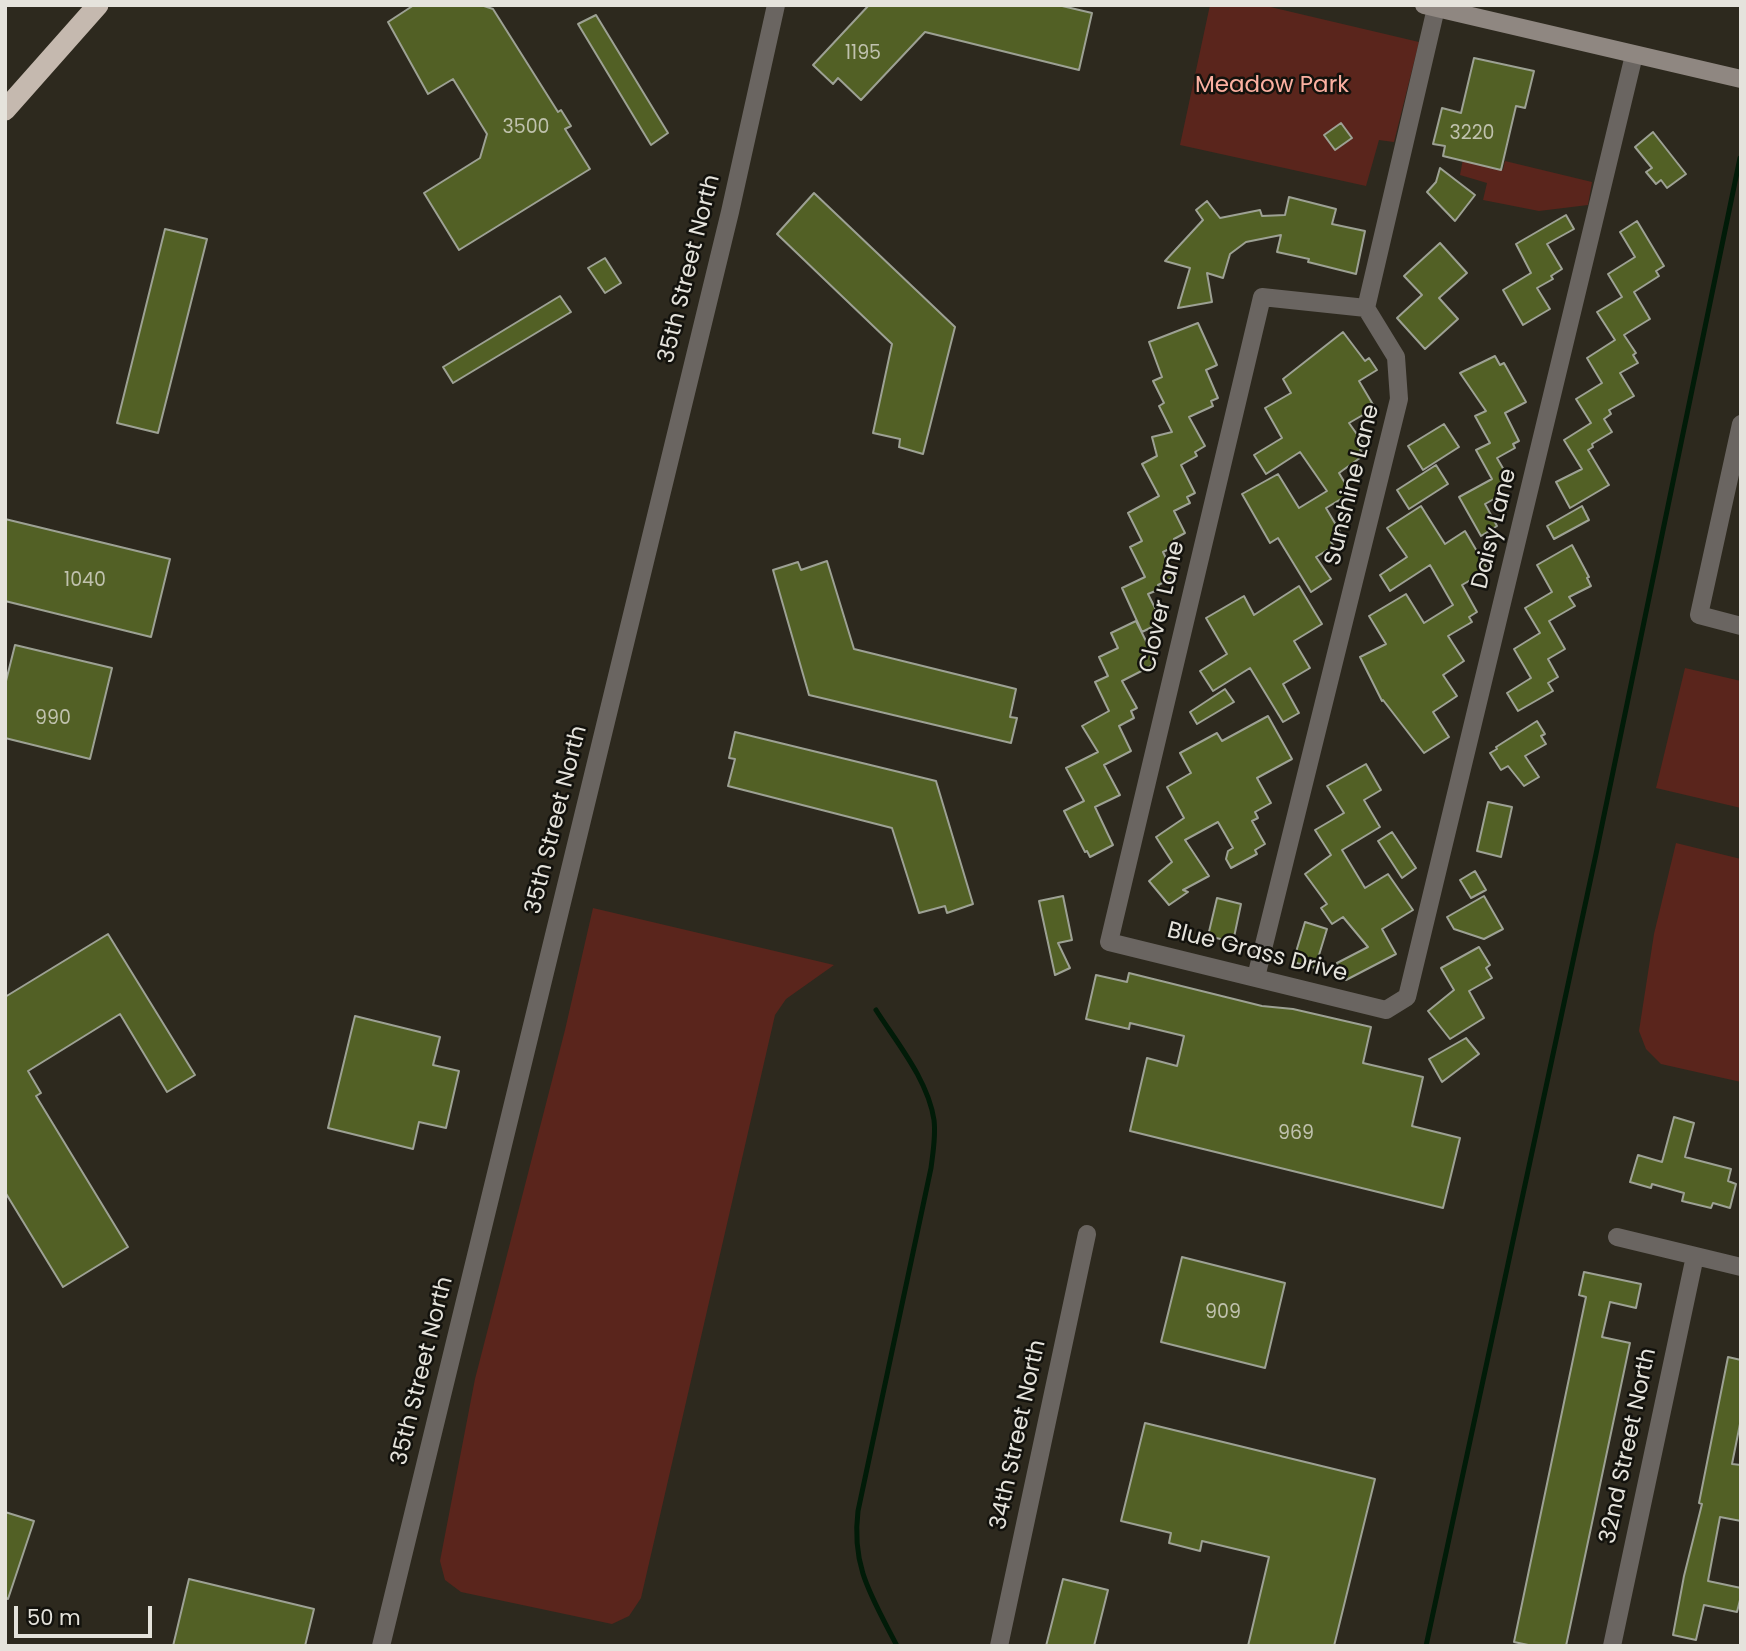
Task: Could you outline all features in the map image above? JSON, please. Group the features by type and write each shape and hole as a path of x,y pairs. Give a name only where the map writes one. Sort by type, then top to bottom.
{"highway":[{"path":"5,110 98,5"}],"main road":[{"path":"1430,7 1741,79"}],"street":[{"name":"35th Street North","path":"381,1646 730,212 776,5"},
{"path":"1366,308 1430,7"},
{"name":"Daisy Lane","path":"1392,1006 1407,998 1634,55"},
{"name":"Clover Lane","path":"1110,942 1262,297 1366,308"},
{"name":"Sunshine Lane","path":"1256,977 1399,399 1396,357 1366,308"},
{"path":"1741,424 1699,615 1741,626"},
{"name":"Blue Grass Drive","path":"1110,942 1386,1010 1392,1006"},
{"name":"34th Street North","path":"999,1646 1087,1234"},
{"path":"1617,1237 1741,1267"},
{"name":"32nd Street North","path":"1612,1646 1695,1256"}],"green space":[{"name":"Meadow Park","path":"1210,5 1262,5 1419,42 1394,142 1379,140 1366,186 1180,145"},
{"path":"1463,159 1503,170 1505,161 1592,182 1588,205 1539,211 1483,200 1487,183 1460,175"},
{"path":"1685,668 1741,681 1741,808 1656,788"},
{"path":"1676,843 1741,859 1741,1082 1661,1064 1646,1049 1639,1031 1654,934"},
{"path":"593,908 834,965 786,999 775,1015 641,1598 629,1616 612,1624 461,1592 445,1580 440,1561 475,1379 565,1030"}],"building":[{"path":"414,5 481,5 493,9 558,112 561,110 571,126 565,129 590,169 459,250 424,193 480,158 487,134 453,79 428,94 388,22"},
{"path":"869,5 1058,5 1092,13 1079,70 925,32 861,100 838,78 833,84 813,65"},
{"path":"596,15 668,133 651,145 578,24"},
{"path":"1474,58 1534,71 1525,108 1516,106 1501,170 1443,156 1445,146 1433,144 1442,108 1461,113"},
{"path":"1341,123 1352,138 1335,150 1324,135"},
{"path":"1653,132 1686,174 1667,188 1661,180 1656,184 1646,172 1652,168 1635,147"},
{"path":"1440,168 1475,195 1455,221 1427,192 1436,182"},
{"path":"814,193 955,327 923,454 899,447 900,439 873,433 892,344 777,234"},
{"path":"1289,197 1336,209 1332,224 1365,231 1356,274 1277,252 1281,235 1246,242 1230,254 1223,278 1207,273 1212,302 1178,308 1190,268 1165,261 1203,220 1196,210 1207,201 1220,218 1260,210 1262,216 1285,215"},
{"path":"1566,215 1574,229 1547,244 1562,269 1551,276 1553,279 1537,288 1550,309 1523,325 1503,290 1531,273 1516,244"},
{"path":"1637,221 1664,266 1656,271 1659,276 1634,292 1650,319 1624,335 1636,353 1633,355 1638,363 1620,373 1634,396 1609,410 1611,414 1604,419 1612,432 1592,444 1593,447 1588,450 1609,485 1570,508 1556,482 1582,469 1564,440 1591,423 1576,399 1602,383 1587,358 1615,340 1597,312 1622,297 1608,274 1635,257 1620,232"},
{"path":"165,229 207,239 158,433 117,423"},
{"path":"1440,243 1467,273 1439,298 1458,319 1425,349 1397,318 1422,295 1404,276"},
{"path":"605,258 621,283 605,293 588,268"},
{"path":"560,296 571,312 453,383 443,367"},
{"path":"1198,323 1217,365 1206,370 1218,398 1211,401 1213,406 1189,417 1205,446 1195,452 1197,456 1181,465 1195,493 1187,497 1190,503 1174,511 1185,533 1174,539 1177,545 1163,552 1175,577 1158,585 1160,589 1148,594 1162,622 1142,632 1122,588 1145,577 1130,547 1142,541 1128,513 1159,496 1142,464 1157,456 1152,437 1172,432 1159,406 1164,403 1153,381 1162,377 1149,342"},
{"path":"1343,332 1365,361 1369,358 1377,370 1359,381 1375,408 1349,423 1366,447 1360,450 1364,455 1339,473 1351,493 1326,508 1342,535 1331,542 1334,546 1316,557 1331,579 1311,592 1278,538 1270,543 1242,494 1278,474 1299,508 1327,491 1300,452 1266,474 1254,455 1282,438 1265,408 1291,393 1283,379"},
{"path":"1495,356 1500,365 1504,363 1526,402 1505,413 1519,441 1513,444 1515,448 1497,458 1511,482 1498,489 1501,495 1485,504 1497,526 1481,536 1459,497 1492,479 1476,450 1490,443 1475,416 1486,411 1460,373"},
{"path":"1444,424 1459,447 1423,470 1408,446"},
{"path":"1436,465 1448,484 1409,509 1397,490"},
{"path":"1421,506 1445,544 1465,531 1488,570 1462,585 1477,612 1469,617 1472,622 1448,636 1464,661 1443,675 1457,696 1433,712 1449,737 1424,753 1382,701 1360,657 1386,644 1369,616 1406,594 1424,623 1453,605 1430,565 1390,591 1380,575 1407,557 1387,528"},
{"path":"1582,506 1589,520 1554,539 1547,526"},
{"path":"5,519 170,559 151,637 5,601"},
{"path":"1572,545 1591,586 1569,597 1575,606 1549,621 1565,649 1548,659 1558,677 1548,683 1553,691 1518,711 1507,693 1531,678 1514,649 1540,633 1525,608 1552,592 1537,565"},
{"path":"827,561 854,649 1016,689 1010,717 1017,718 1011,743 809,695 773,570 798,562 801,570"},
{"path":"1299,586 1322,624 1294,641 1310,668 1283,684 1299,713 1283,722 1250,668 1213,691 1200,671 1227,654 1206,618 1244,596 1254,615"},
{"path":"1136,621 1157,663 1122,681 1137,708 1131,711 1134,718 1119,726 1131,751 1104,765 1120,795 1095,807 1113,845 1090,857 1064,811 1084,801 1066,768 1098,752 1082,726 1109,711 1095,682 1108,676 1099,657 1118,648 1111,633"},
{"path":"15,645 112,668 90,759 5,738 5,685"},
{"path":"1225,689 1234,702 1197,724 1190,712"},
{"path":"1268,716 1292,759 1257,778 1271,803 1255,812 1258,818 1252,821 1265,844 1255,850 1257,854 1231,868 1226,859 1228,851 1233,848 1218,822 1185,840 1209,876 1183,890 1188,892 1169,905 1149,881 1172,862 1156,837 1184,818 1167,787 1191,773 1180,753 1217,733 1222,741"},
{"path":"1537,721 1545,734 1541,736 1546,744 1525,756 1539,777 1524,786 1508,766 1501,770 1490,753"},
{"path":"735,732 936,781 973,904 947,913 945,906 919,913 892,828 728,786 735,759 729,758"},
{"path":"1366,764 1381,790 1364,800 1380,827 1342,850 1365,888 1388,874 1413,910 1382,929 1396,954 1346,980 1337,963 1368,947 1343,917 1332,924 1321,908 1327,904 1305,874 1331,855 1315,830 1344,813 1327,786"},
{"path":"1488,802 1512,807 1501,857 1477,851"},
{"path":"1392,832 1416,868 1402,878 1378,841"},
{"path":"1475,871 1486,890 1471,898 1460,880"},
{"path":"1063,896 1072,940 1058,943 1070,968 1055,975 1039,901"},
{"path":"1484,896 1503,929 1484,939 1454,929 1447,917"},
{"path":"1217,898 1241,904 1233,942 1208,936"},
{"path":"1305,922 1327,929 1315,968 1293,962"},
{"path":"108,934 195,1075 167,1092 120,1014 28,1071 41,1093 36,1096 128,1247 63,1287 5,1192 5,997"},
{"path":"1479,947 1490,965 1486,968 1492,978 1469,991 1484,1018 1450,1039 1428,1011 1454,990 1441,968"},
{"path":"1129,973 1262,1006 1293,1009 1371,1027 1363,1063 1423,1077 1412,1126 1460,1138 1443,1208 1130,1131 1147,1058 1177,1066 1184,1036 1130,1023 1129,1029 1086,1019 1096,975 1127,982"},
{"path":"355,1016 440,1037 433,1065 459,1071 446,1128 419,1122 413,1149 328,1128"},
{"path":"1466,1038 1479,1054 1442,1082 1429,1059"},
{"path":"1674,1117 1694,1123 1685,1157 1731,1169 1728,1181 1736,1184 1730,1208 1713,1203 1711,1208 1682,1201 1684,1193 1652,1184 1651,1188 1630,1182 1638,1155 1662,1162"},
{"path":"1182,1257 1285,1283 1265,1368 1161,1342"},
{"path":"1584,1272 1641,1284 1636,1308 1610,1302 1602,1337 1630,1343 1566,1646 1533,1646 1514,1642 1586,1297 1579,1295"},
{"path":"1728,1357 1741,1360 1741,1419 1732,1464 1741,1465 1741,1521 1720,1517 1708,1581 1741,1588 1741,1596 1737,1612 1704,1605 1696,1640 1673,1635 1702,1504 1699,1503"},
{"path":"1145,1423 1375,1479 1334,1646 1248,1646 1269,1557 1202,1541 1200,1551 1169,1543 1171,1533 1121,1521"},
{"path":"5,1512 34,1521 8,1599 5,1598"},
{"path":"189,1579 314,1609 305,1646 173,1646"},
{"path":"1063,1579 1108,1590 1094,1646 1046,1646"}],"waterway":[{"path":"1426,1646 1596,854 1740,158"},
{"path":"876,1010 919,1076 931,1105 935,1126 931,1168 858,1511 857,1531 861,1565 872,1597 897,1646"}]}
